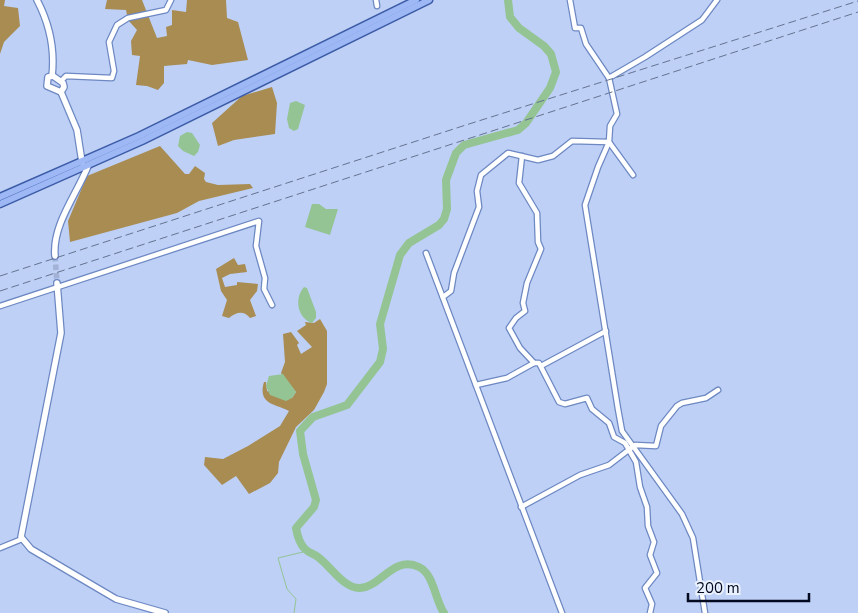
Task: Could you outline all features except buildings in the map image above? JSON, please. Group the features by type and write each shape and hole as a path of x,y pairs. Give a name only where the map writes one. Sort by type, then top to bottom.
{"main road":[{"path":"0,197 85,164 416,0"},
{"path":"0,204 429,0"}],"street":[{"path":"37,0 46,20 52,48 52,76"},
{"path":"61,81 66,76 112,78 114,71 109,42 117,25 128,18 166,10 171,0"},
{"path":"376,0 377,6"},
{"path":"570,0 575,28 581,28 586,44 609,78 617,111 614,123 610,126 609,142 585,205 622,428 690,528 705,613"},
{"path":"609,78 645,58 702,20 717,0"},
{"path":"52,76 61,81 64,86 61,92"},
{"path":"52,76 48,77 46,86 61,92 77,130 85,164 63,219 55,256"},
{"path":"443,297 452,291 454,274 479,206 477,190 482,173 492,168 508,154 544,160 572,141 609,142"},
{"path":"609,142 633,175"},
{"path":"522,156 519,183 537,213 538,242 541,249 527,283 523,303 525,311 516,318 509,328 519,347 534,363 541,366 559,402 565,404 573,400 589,399 592,409 611,425 614,437 625,443 630,451 638,469 639,486 647,507 648,526 654,542 650,555 657,573 645,588 652,604 650,613"},
{"path":"0,306 27,299 58,284 259,221 256,246 265,278 264,289 272,305"},
{"path":"426,253 562,613"},
{"path":"22,539 61,334 58,284"},
{"path":"541,366 606,331"},
{"path":"476,385 507,378 534,363"},
{"path":"521,507 584,473 609,465 635,446 656,446 661,426 677,406 682,403 706,398 718,390"},
{"path":"0,548 22,539"},
{"path":"22,539 31,549 116,599 165,613"}],"shaded area":[{"path":"0,0 5,0 4,6 18,8 20,26 4,42 0,54"},
{"path":"107,0 142,0 157,38 167,36 166,27 172,25 172,10 186,12 187,0 226,0 227,18 238,22 248,60 212,65 188,60 187,64 164,66 164,83 158,90 136,85 140,56 132,55 131,41 137,30 128,20 126,10 105,9"},
{"path":"272,87 277,103 275,134 234,140 218,146 212,123 242,96"},
{"path":"296,101 305,105 298,129 294,131 289,128 287,119 290,103"},
{"path":"187,132 192,133 200,145 198,152 194,156 183,151 178,146 180,136"},
{"path":"160,146 185,174 189,174 195,166 205,173 204,179 206,182 218,185 250,184 253,188 199,201 177,213 70,242 68,221 87,176"},
{"path":"312,204 319,204 326,209 338,209 330,235 305,227"},
{"path":"234,258 238,265 245,264 247,272 230,274 222,278 225,287 237,285 237,282 258,284 257,291 250,300 256,316 250,318 243,313 234,314 229,318 222,316 227,300 221,291 216,269"},
{"path":"304,287 307,288 316,312 316,318 312,323 303,317 300,312 298,302"},
{"path":"320,319 327,331 327,384 314,410 296,427 279,462 278,473 270,483 249,494 236,476 222,485 204,465 205,457 223,459 280,426 289,411 274,405 266,399 263,395 264,382 266,382 267,391 292,398 296,392 281,373 285,362 283,334 291,332 299,343 297,345 301,354 312,347 297,331 306,325 305,322 314,323"},
{"path":"283,374 296,392 292,398 286,401 270,395 266,386 269,376"}],"waterway":[{"path":"444,613 428,575 419,567 410,564 402,565 394,568 374,583 360,588 354,587 342,580 320,559 303,547 296,528 314,507 316,500 303,454 300,431 313,417 347,405 380,362 383,349 380,324 400,255 409,243 439,225 444,219 447,209 446,180 456,153 464,145 518,130 526,123 550,88 556,72 551,54 544,46 519,28 510,17 508,0"},
{"path":"294,613 296,599 287,589 278,558 307,551"}],"tunnel":[{"path":"55,256 57,283"}],"railway":[{"path":"0,276 469,124 858,1"},
{"path":"0,291 858,12"}]}
